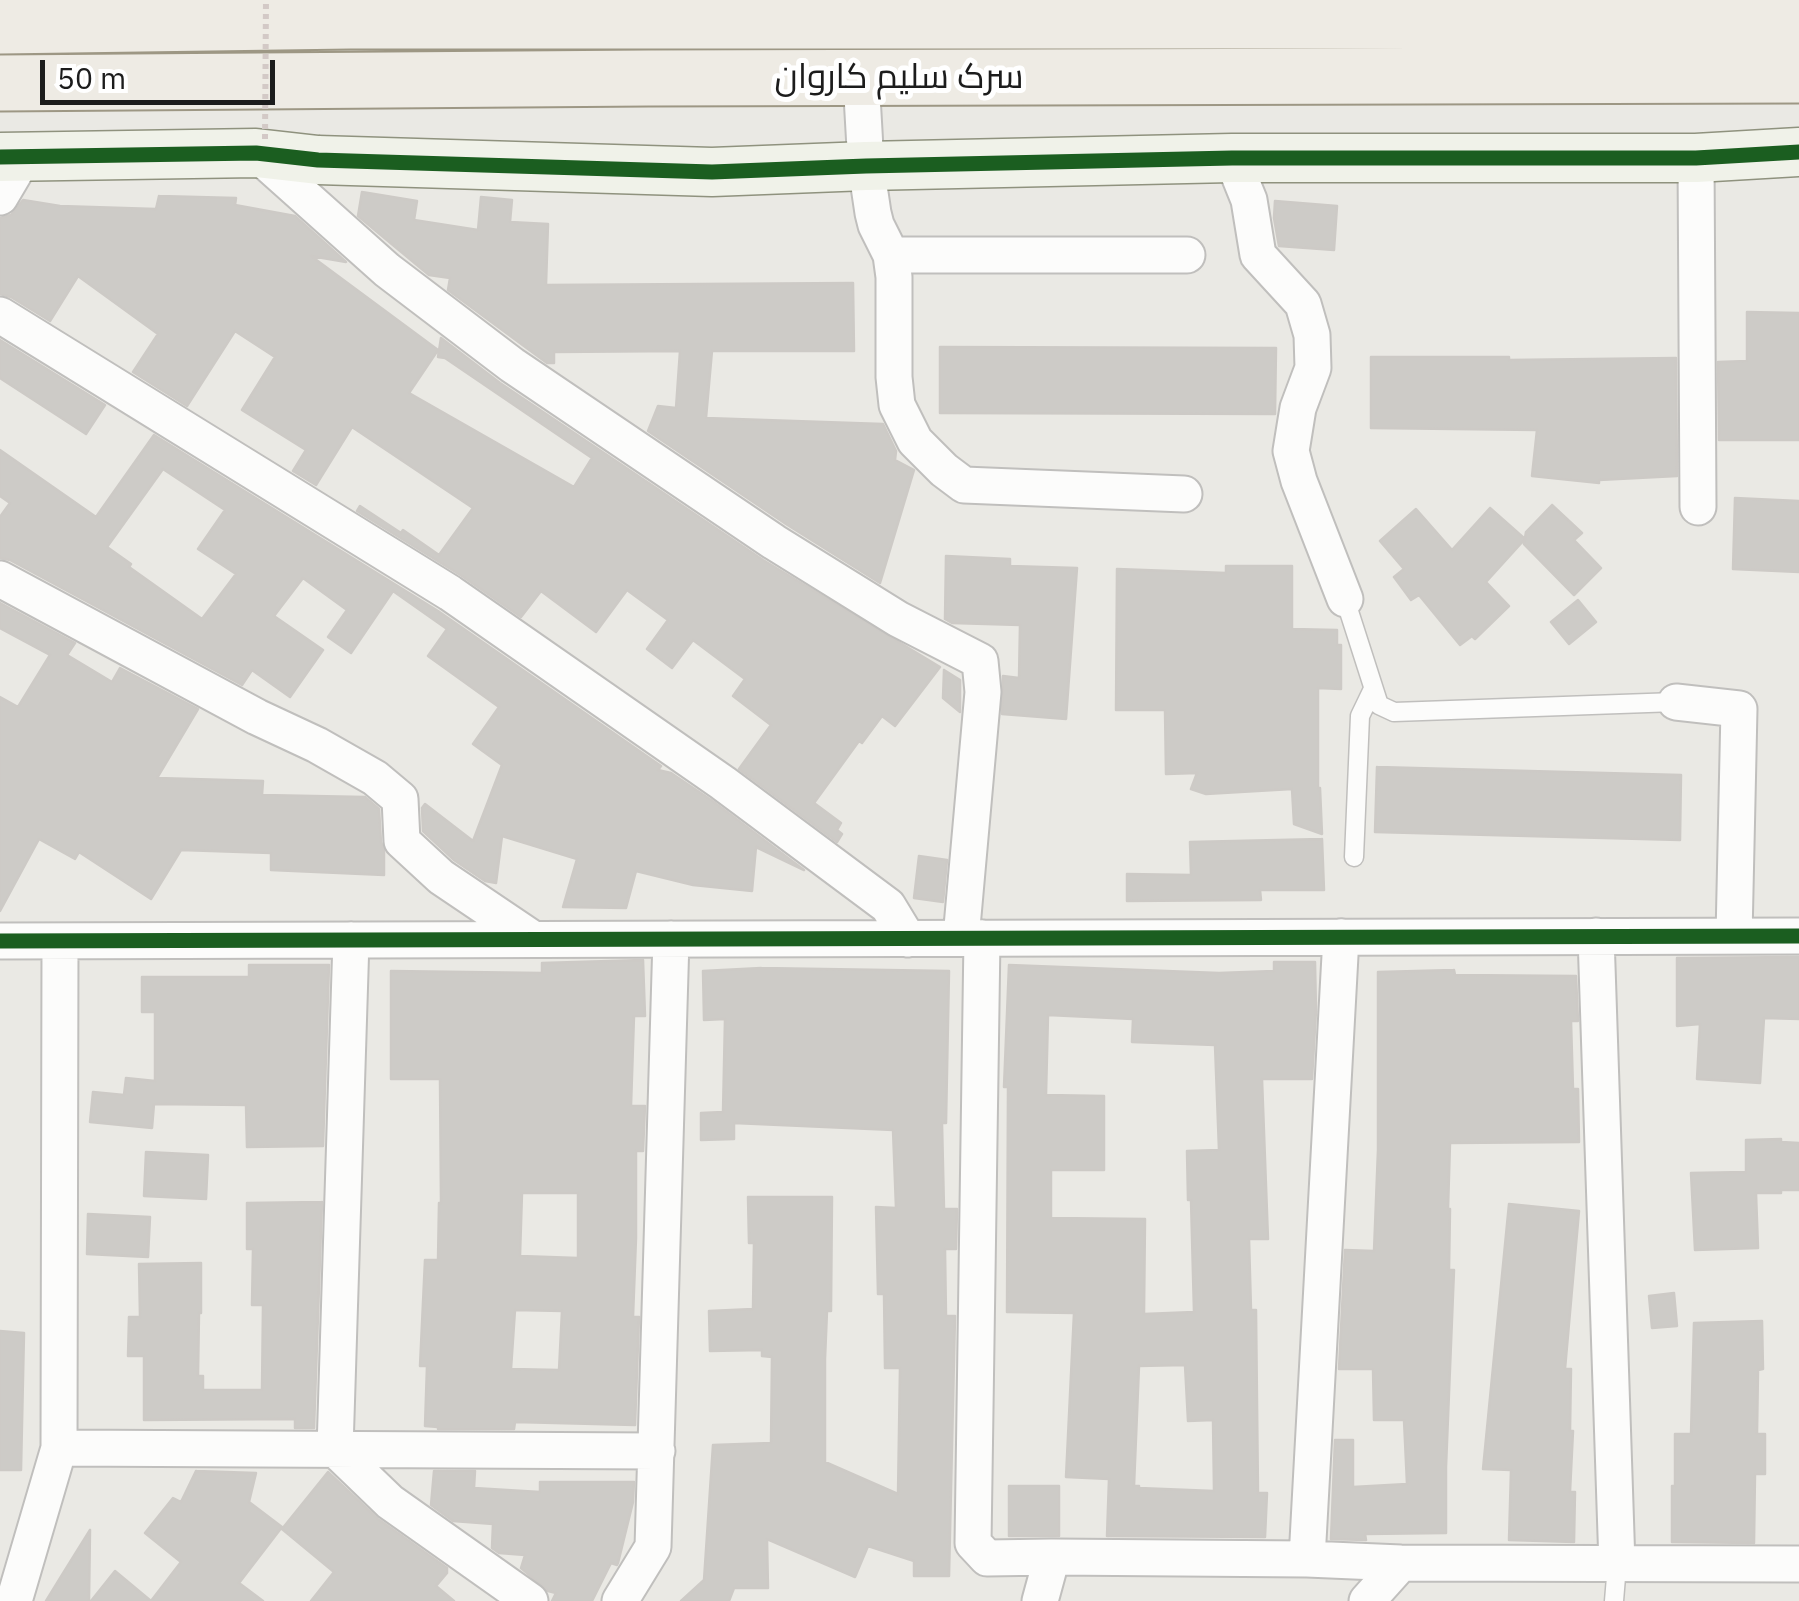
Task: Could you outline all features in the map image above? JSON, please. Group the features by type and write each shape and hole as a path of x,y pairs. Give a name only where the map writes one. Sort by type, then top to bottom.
{"main road":[{"path":"0,26 1440,11 1799,21"},
{"path":"350,21 351,80"},
{"name":"سرک سلیم کاروان","path":"0,82 1799,75"}],"street":[{"path":"860,78 866,166 876,226 891,255 894,277 897,405 915,441 964,485 1184,494"},
{"path":"261,146 387,270 512,365 790,551 898,619 980,661 983,692 972,938 973,1543 987,1558 1799,1564"},
{"path":"8,171 261,146 318,160 712,172 1232,158 1696,158 1799,152"},
{"path":"1232,158 1249,200 1258,256 1304,304 1312,335 1313,368 1298,408 1291,451 1344,600"},
{"path":"1696,158 1698,507"},
{"path":"891,255 1187,255"},
{"path":"0,315 450,594 723,784 888,906 908,938"},
{"path":"0,579 375,778 400,799 402,840 441,877 533,940"},
{"path":"1676,702 1739,709 1734,936"},
{"path":"1596,936 1617,1564"},
{"path":"0,941 1799,936"},
{"path":"1307,1559 1341,937"},
{"path":"620,1601 653,1547 671,939"},
{"path":"351,940 334,1449 390,1502 530,1601"},
{"path":"14,1601 60,1448 60,941"},
{"path":"60,1448 657,1451"},
{"path":"1040,1601 1052,1556"},
{"path":"1367,1601 1401,1563"}],"lane":[{"path":"1344,600 1379,705 1394,712 1676,702"},
{"path":"1354,856 1360,716 1373,689"},
{"path":"1614,1601 1617,1564"}],"path":[{"path":"261,146 266,0"}],"building":[{"path":"362,192 417,201 414,220 478,230 481,197 512,200 510,222 548,224 546,285 853,283 854,351 712,351 706,418 883,424 896,451 895,460 914,470 880,583 648,431 658,406 676,408 680,351 554,352 554,363 547,363 448,290 450,278 429,275 358,216"},
{"path":"159,196 236,198 235,205 295,216 346,262 311,256 438,350 409,393 574,487 592,458 445,358 438,357 441,338 500,383 763,560 940,667 895,726 882,716 814,803 841,823 837,830 842,834 837,842 739,769 771,725 733,696 745,679 693,640 672,668 647,649 668,620 627,590 596,632 541,591 521,617 357,511 360,506 439,555 473,508 352,427 316,485 293,471 306,450 242,410 275,357 235,331 187,406 133,372 158,334 78,276 50,321 0,294 0,218 11,215 23,200 60,206 156,209"},
{"path":"1275,201 1337,206 1334,250 1279,246"},
{"path":"1747,312 1799,313 1799,440 1719,440 1718,362 1747,361"},
{"path":"0,340 105,405 86,434 0,378"},
{"path":"940,347 1276,348 1275,414 940,413"},
{"path":"1371,357 1676,358 1677,476 1599,483 1532,476 1537,430 1371,428"},
{"path":"154,435 438,611 661,766 658,770 671,773 711,800 804,870 756,847 752,891 693,885 636,871 626,908 563,907 577,859 502,836 496,883 485,881 454,860 423,831 425,804 473,841 502,765 473,744 499,707 428,656 447,629 393,591 351,653 328,637 347,610 303,578 274,616 323,650 290,697 252,670 242,685 0,558 0,517 10,503 0,496 0,450 96,517","holes":["163,469 225,510 198,549 236,574 202,619 107,547"]},
{"path":"1735,498 1799,501 1799,572 1733,569"},
{"path":"1552,505 1582,533 1574,540 1601,568 1574,595 1524,544 1526,532"},
{"path":"1490,508 1525,539 1486,582 1509,606 1475,639 1472,636 1460,645 1419,595 1411,600 1394,577 1404,569 1380,541 1416,509 1452,550"},
{"path":"946,556 1010,559 1010,566 1077,568 1066,719 1002,714 1003,676 1019,678 1020,625 952,623 945,619"},
{"path":"1226,566 1292,566 1292,629 1337,630 1341,689 1318,688 1322,834 1294,824 1292,789 1206,794 1191,789 1197,773 1166,774 1165,710 1116,710 1117,569 1226,573"},
{"path":"1578,600 1596,622 1569,644 1551,622"},
{"path":"0,603 75,643 67,655 112,682 120,668 198,709 157,778 263,781 262,795 365,797 379,809 384,875 271,870 271,853 181,850 151,899 79,852 75,859 39,839 0,911 0,697 18,707 50,655 0,628"},
{"path":"944,670 960,680 960,712 943,698"},
{"path":"1377,767 1681,775 1680,840 1375,832"},
{"path":"1322,839 1324,890 1260,890 1261,900 1127,901 1127,874 1191,875 1190,842"},
{"path":"919,856 947,860 943,902 914,898"},
{"path":"1799,957 1799,1019 1764,1018 1760,1083 1697,1079 1700,1024 1677,1026 1677,958"},
{"path":"643,960 645,1016 634,1016 631,1106 645,1106 643,1151 636,1151 633,1317 639,1317 635,1425 515,1422 514,1429 425,1426 427,1366 420,1366 425,1260 438,1260 440,1079 391,1079 391,971 542,973 542,963","holes":["522,1193 578,1193 578,1258 520,1256","515,1310 562,1311 559,1370 511,1369"]},
{"path":"1274,962 1315,962 1316,1011 1312,1079 1262,1079 1268,1239 1249,1239 1251,1310 1256,1310 1258,1493 1267,1493 1265,1537 1107,1536 1109,1479 1066,1477 1074,1313 1007,1312 1008,1087 1004,1087 1009,965 1219,973 1274,971","holes":["1048,1015 1133,1019 1132,1042 1215,1045 1219,1150 1187,1151 1194,1312 1144,1314 1145,1219 1051,1218 1051,1170 1104,1170 1104,1096 1046,1095","1185,1365 1188,1421 1213,1420 1214,1491 1139,1488 1134,1486 1139,1366"]},
{"path":"249,965 329,965 323,1146 247,1147 246,1105 154,1104 152,1128 90,1122 93,1092 124,1095 126,1078 155,1081 155,1012 142,1012 142,977 249,977"},
{"path":"1454,970 1455,975 1576,976 1578,1021 1571,1021 1579,1142 1450,1143 1449,1270 1454,1270 1446,1533 1365,1534 1366,1540 1331,1539 1335,1440 1353,1440 1353,1487 1407,1484 1404,1420 1374,1420 1373,1369 1339,1369 1345,1250 1374,1251 1378,972"},
{"path":"703,971 949,971 946,1123 942,1123 944,1209 957,1209 956,1249 945,1249 946,1316 955,1316 949,1576 914,1576 914,1561 868,1546 855,1577 767,1539 768,1588 734,1588 729,1601 681,1601 704,1580 713,1445 771,1443 772,1357 762,1356 762,1350 710,1351 709,1311 753,1309 754,1243 749,1243 748,1197 832,1197 825,1462 898,1494 900,1368 885,1368 884,1294 878,1294 876,1207 896,1208 893,1130 734,1123 734,1139 701,1140 701,1113 723,1112 725,1019 704,1020"},
{"path":"1746,1140 1799,1143 1799,1190 1756,1193 1758,1248 1695,1250 1691,1173 1746,1172"},
{"path":"146,1152 208,1155 206,1199 144,1196"},
{"path":"322,1202 314,1428 295,1428 295,1419 144,1420 144,1356 128,1356 129,1317 140,1317 139,1264 201,1263 198,1376 203,1376 203,1390 262,1390 263,1305 252,1305 253,1249 247,1249 247,1203"},
{"path":"1509,1204 1579,1211 1565,1369 1571,1369 1570,1492 1575,1492 1574,1542 1509,1540 1511,1470 1483,1469"},
{"path":"88,1214 150,1217 148,1257 87,1254"},
{"path":"1674,1293 1677,1326 1652,1328 1649,1296"},
{"path":"1762,1321 1763,1369 1758,1370 1757,1434 1765,1434 1765,1474 1755,1474 1754,1543 1672,1542 1675,1434 1691,1434 1694,1323"},
{"path":"0,1331 24,1333 21,1470 0,1470"},
{"path":"196,1471 256,1473 249,1502 282,1527 239,1583 263,1601 151,1601 181,1562 145,1533 173,1498 181,1502"},
{"path":"434,1471 475,1471 474,1488 540,1492 540,1482 634,1482 633,1502 617,1565 611,1563 592,1601 552,1601 556,1593 548,1591 521,1568 525,1555 499,1553 492,1548 493,1524 453,1521 431,1505"},
{"path":"328,1472 378,1519 447,1568 436,1586 454,1601 311,1601 334,1572 282,1529"},
{"path":"1009,1486 1059,1486 1059,1536 1009,1536"},
{"path":"90,1530 89,1601 46,1601 62,1575"},
{"path":"115,1571 151,1601 91,1601"}],"cycle path":[{"path":"0,157 256,153 318,160 712,172 1232,158 1696,158 1799,152"},
{"path":"0,941 1799,936"}]}
